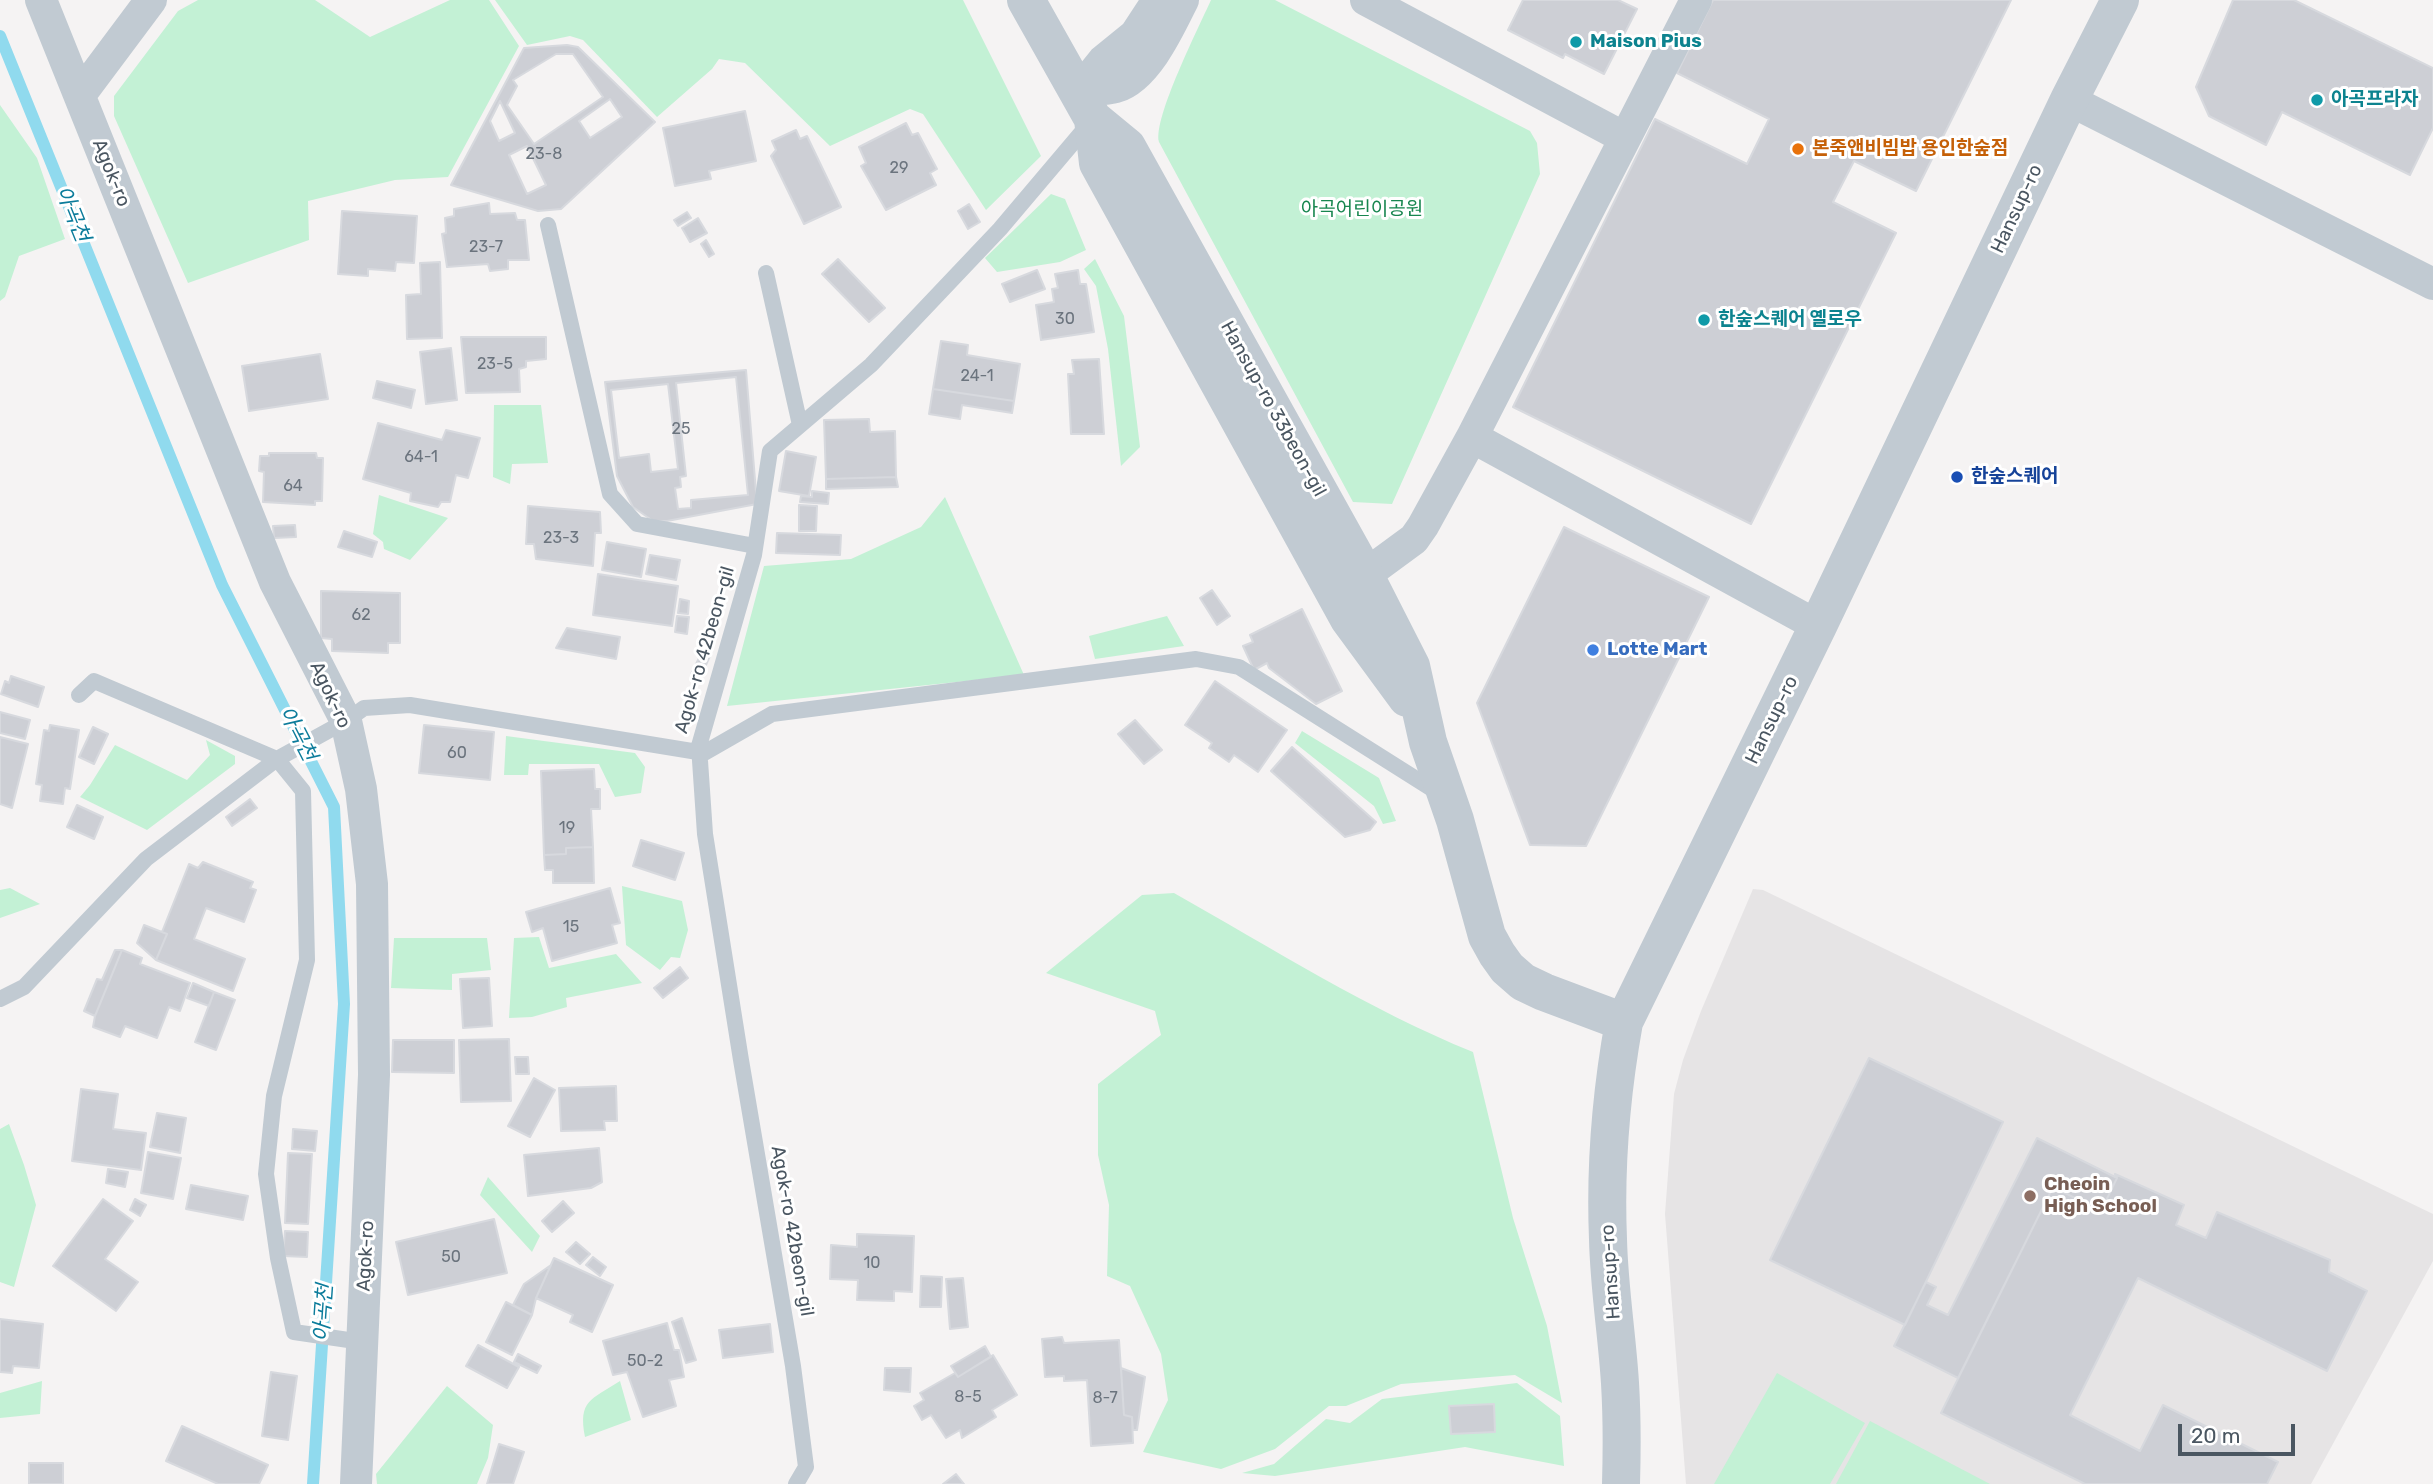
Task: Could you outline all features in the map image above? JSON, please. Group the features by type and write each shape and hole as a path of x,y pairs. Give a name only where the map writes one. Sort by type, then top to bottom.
{"street":[{"name":"Agok-ro","path":"41,0 275,582 346,721 361,789 372,884 374,1075 356,1484"},
{"path":"80,96 151,0"},
{"name":"Hansup-ro 33beon-gil","path":"1026,0 1085,106 1098,163 1104,175 1349,619 1421,716"},
{"path":"1085,106 1103,61 1135,35 1158,0"},
{"path":"1085,106 1137,73 1160,46 1183,0"},
{"path":"1366,0 1625,138"},
{"path":"1365,575 1414,539 1472,437 1696,0"},
{"name":"Hansup-ro","path":"1621,1484 1620,1382 1610,1283 1607,1201 1608,1141 1624,1022 1818,626 2069,100 2120,0"},
{"path":"2069,100 2433,284"},
{"name":"Hansup-ro 33beon-gil","path":"1085,106 1127,147 1365,575 1410,666 1421,716 1487,936 1507,968 1523,982 1624,1022"},
{"path":"1472,437 1818,626"}],"lane":[{"name":"Agok-ro 42beon-gil","path":"796,1484 806,1466 793,1366 705,834 699,746 755,546 770,450 871,365 1000,229 1085,106"},
{"path":"548,225 610,494 637,524 755,546"},
{"path":"765,273 800,425"},
{"path":"0,999 24,987 146,859 277,759 346,721 364,708 410,705 704,753 772,714 1196,659 1239,667 1448,799"},
{"path":"79,695 94,681 277,759 303,791 307,960 274,1096 266,1174 278,1258 295,1332 362,1342"}],"shaded area":[{"name":"Cheoin High School","path":"1753,889 1763,890 2433,1214 2433,1261 2311,1484 1686,1484 1665,1214 1674,1094 1701,1011"}],"green space":[{"path":"198,0 315,0 370,37 450,0 489,0 519,46 448,177 395,180 308,201 309,240 188,283 114,116 114,96 178,11"},
{"path":"495,0 963,0 1041,156 986,210 923,114 910,109 830,146 745,63 719,59 712,69 657,117 583,40 570,36 527,45"},
{"name":"아곡어린이공원","path":"1211,0 1275,0 1530,131 1537,143 1540,174 1392,504 1353,502 1159,142 1163,113"},
{"path":"0,105 37,158 65,239 19,256 5,297 0,301"},
{"path":"1051,194 1065,199 1086,250 1060,262 997,272 985,258"},
{"path":"1095,259 1124,316 1140,447 1121,466 1108,349 1096,286 1084,269"},
{"path":"494,405 541,405 548,463 512,464 510,484 493,477"},
{"path":"379,495 448,518 410,560 384,549 383,542 373,534"},
{"path":"945,497 1024,675 727,706 764,566 851,559 921,527"},
{"path":"1167,616 1184,646 1095,659 1089,636"},
{"path":"1302,731 1379,778 1396,821 1383,824 1374,806 1295,743"},
{"path":"506,736 635,753 645,767 641,793 615,797 599,764 529,764 528,775 504,775"},
{"path":"206,740 235,756 235,764 147,830 80,797 115,745 187,780 210,755"},
{"path":"622,886 682,901 688,930 680,958 671,957 660,970 626,945"},
{"path":"10,888 40,904 0,918 0,890"},
{"path":"1174,893 1359,998 1473,1052 1513,1218 1547,1326 1562,1403 1515,1375 1401,1384 1346,1406 1329,1406 1275,1449 1221,1469 1143,1452 1168,1400 1161,1354 1130,1286 1107,1276 1109,1205 1098,1155 1098,1084 1161,1035 1155,1011 1046,973 1142,895"},
{"path":"539,937 549,968 616,954 642,983 566,998 567,1007 532,1017 509,1018 514,938"},
{"path":"394,938 487,938 491,970 452,974 452,990 391,988"},
{"path":"9,1124 36,1205 14,1287 0,1282 0,1129"},
{"path":"488,1177 540,1236 532,1252 480,1195"},
{"path":"1777,1373 1865,1423 1830,1484 1714,1484"},
{"path":"42,1381 40,1414 0,1418 0,1393"},
{"path":"620,1381 631,1420 585,1437 585,1408 594,1397"},
{"path":"1517,1383 1560,1416 1564,1466 1465,1447 1275,1476 1242,1473 1274,1464 1326,1419 1350,1423 1382,1399"},
{"path":"447,1386 493,1425 488,1458 477,1484 377,1484 376,1474"},
{"path":"1870,1421 1990,1484 1836,1484"}],"building":[{"name":"Maison Pius","path":"1523,0 1618,0 1637,9 1604,74 1565,54 1563,58 1508,30"},
{"name":"한숲스퀘어 옐로우","path":"1713,0 2011,0 1916,191 1854,161 1833,202 1896,233 1751,524 1513,407 1655,119 1747,164 1769,119 1677,73"},
{"name":"아곡프라자","path":"2233,0 2294,0 2433,68 2433,128 2410,175 2282,112 2266,145 2209,116 2196,87"},
{"path":"567,45 578,47 655,122 561,209 538,211 451,185 524,48"},
{"path":"556,54 573,54 603,97 534,144 507,105 517,86 513,80"},
{"path":"610,99 622,117 590,138 579,121"},
{"path":"500,101 515,133 499,141 490,121"},
{"path":"745,111 756,161 709,171 711,179 675,186 663,128"},
{"path":"906,123 912,135 918,133 937,169 930,173 936,185 886,210 861,166 866,163 859,147"},
{"path":"796,130 800,139 807,136 841,207 804,224 771,156 776,150 772,141"},
{"path":"527,146 546,185 527,194 509,155"},
{"path":"489,203 490,214 515,213 517,220 525,220 529,260 508,260 508,269 490,271 488,264 447,267 442,234 446,233 445,218 454,216 454,209"},
{"path":"969,204 980,222 968,229 958,211"},
{"path":"342,211 417,216 414,263 396,262 395,271 368,269 368,276 338,274"},
{"path":"687,212 691,218 678,226 674,220"},
{"path":"698,218 707,233 690,242 682,228"},
{"path":"706,240 714,254 709,257 701,244"},
{"path":"838,259 885,308 869,322 822,274"},
{"path":"440,262 442,338 407,339 406,295 421,294 420,263"},
{"path":"1037,270 1045,289 1010,302 1002,284"},
{"path":"1078,270 1080,284 1086,284 1094,332 1041,340 1036,305 1054,302 1052,289 1058,288 1055,274"},
{"path":"461,337 546,337 546,359 526,361 526,367 519,369 520,392 466,393"},
{"path":"941,341 968,345 967,355 1020,364 1014,401 933,389"},
{"path":"451,348 457,400 426,404 420,352"},
{"path":"320,354 328,399 249,411 242,366"},
{"path":"1099,359 1104,434 1071,434 1068,374 1074,374 1072,360"},
{"path":"746,370 757,504 667,521 653,521 633,507 617,476 605,382"},
{"path":"736,377 748,495 691,500 691,508 678,509 675,488 681,487 680,477 686,476 676,383"},
{"path":"377,381 415,390 411,408 373,398"},
{"path":"668,384 678,469 651,472 649,454 619,458 611,390"},
{"path":"933,389 1014,401 1012,413 962,405 960,419 929,414"},
{"path":"869,419 870,432 895,431 896,477 826,479 824,420"},
{"path":"378,423 442,440 446,430 480,438 468,478 456,475 450,502 441,502 438,507 410,501 411,493 363,479"},
{"path":"786,451 816,457 809,496 779,491"},
{"path":"269,453 316,453 317,458 323,458 322,501 315,501 315,505 263,502 264,472 259,471 260,456 269,456"},
{"path":"896,477 898,487 826,489 826,479"},
{"path":"812,491 829,493 828,504 800,502 801,496 812,497"},
{"path":"799,505 817,506 816,531 799,531"},
{"path":"528,506 600,512 601,533 595,533 593,566 536,559 534,544 526,544"},
{"path":"295,525 296,537 274,538 273,526"},
{"name":"Lotte Mart","path":"1564,527 1709,597 1586,846 1530,845 1477,703"},
{"path":"344,531 377,542 372,557 338,547"},
{"path":"777,533 841,535 840,555 776,553"},
{"path":"607,542 646,549 641,577 602,570"},
{"path":"650,555 680,560 676,580 646,574"},
{"path":"598,574 678,586 672,626 593,615"},
{"path":"1212,590 1230,616 1217,625 1200,598"},
{"path":"321,591 400,593 400,643 388,643 388,653 332,651 332,639 321,638"},
{"path":"680,599 689,601 688,614 678,613"},
{"path":"1302,609 1342,691 1316,704 1269,668 1267,663 1254,670 1243,646 1253,642 1250,635"},
{"path":"677,616 689,617 687,634 675,632"},
{"path":"567,628 620,637 616,659 556,648"},
{"path":"703,634 712,637 708,651 699,648"},
{"path":"702,652 710,656 700,678 691,674"},
{"path":"11,676 44,687 38,707 1,694 5,681 9,683"},
{"path":"1215,681 1287,730 1258,772 1234,755 1229,762 1209,748 1212,743 1185,725"},
{"path":"0,712 30,720 25,739 0,733"},
{"path":"1135,720 1162,750 1144,764 1118,734"},
{"path":"50,725 79,730 70,789 65,788 63,804 40,801 42,785 36,784 44,730 49,731"},
{"path":"424,725 494,732 490,780 419,773"},
{"path":"93,727 108,734 94,764 79,757"},
{"path":"0,737 28,744 12,808 0,804"},
{"path":"1292,747 1376,822 1370,830 1345,837 1271,771"},
{"path":"594,769 595,789 600,789 600,809 591,809 593,847 566,848 566,854 544,855 541,771"},
{"path":"250,799 257,808 232,826 226,817"},
{"path":"77,805 103,817 94,839 67,827"},
{"path":"641,840 684,853 675,880 633,866"},
{"path":"593,847 594,883 553,883 553,870 545,870 544,855 566,854 566,848"},
{"path":"203,862 253,882 250,888 256,890 244,922 206,908 194,939 245,959 233,991 156,960 167,934 162,932 189,864 198,868"},
{"path":"610,888 620,923 612,925 617,943 552,961 543,928 532,932 526,912"},
{"path":"144,925 167,934 156,960 137,943"},
{"path":"115,950 122,950 95,1016 84,1011 97,979 102,980"},
{"path":"122,950 142,958 140,964 190,983 180,1011 169,1007 157,1038 125,1026 120,1037 93,1027"},
{"path":"680,967 688,978 663,998 654,988"},
{"path":"489,978 492,1026 463,1028 460,979"},
{"path":"193,983 214,992 209,1006 187,998"},
{"path":"214,992 235,1000 216,1050 195,1042"},
{"path":"509,1039 511,1101 461,1102 459,1040"},
{"path":"393,1040 454,1040 454,1073 392,1072"},
{"path":"515,1057 528,1057 529,1074 516,1074"},
{"path":"1869,1058 2003,1122 1905,1325 1770,1260"},
{"path":"534,1078 555,1090 530,1137 508,1126"},
{"path":"616,1086 617,1121 604,1121 605,1130 561,1131 559,1088"},
{"path":"81,1089 118,1094 113,1129 146,1133 141,1170 72,1161"},
{"path":"157,1113 186,1118 180,1153 150,1147"},
{"path":"293,1129 317,1131 315,1151 292,1149"},
{"path":"2037,1138 2117,1178 2101,1211 2053,1187 1958,1378 1894,1346 1926,1282 1936,1287 1927,1305 1948,1315"},
{"path":"599,1148 602,1182 591,1188 528,1196 524,1155"},
{"path":"148,1152 181,1158 173,1199 141,1193"},
{"path":"288,1153 312,1154 308,1224 285,1223"},
{"path":"108,1169 128,1172 125,1187 106,1183"},
{"path":"2115,1174 2184,1205 2176,1225 2206,1238 2217,1212 2330,1260 2329,1272 2367,1291 2327,1371 2138,1278 2070,1415 2140,1451 2163,1405 2278,1462 2267,1484 2085,1484 1941,1413 2053,1187 2101,1211 2117,1178"},
{"path":"191,1185 248,1196 243,1220 186,1209"},
{"path":"103,1199 133,1221 105,1259 138,1282 116,1311 53,1266"},
{"path":"135,1199 146,1205 140,1216 130,1210"},
{"path":"563,1201 574,1213 552,1232 542,1221"},
{"path":"494,1219 507,1273 408,1295 396,1242"},
{"path":"285,1231 308,1232 307,1257 283,1256"},
{"path":"857,1234 914,1236 912,1292 894,1291 894,1301 857,1300 858,1280 830,1279 831,1245 857,1247"},
{"path":"576,1242 590,1254 580,1264 566,1252"},
{"path":"593,1257 606,1267 600,1276 586,1265"},
{"path":"554,1258 613,1285 592,1332 570,1322 573,1315 536,1298"},
{"path":"551,1265 536,1298 532,1315 513,1305 524,1284"},
{"path":"921,1276 942,1277 941,1307 920,1307"},
{"path":"963,1278 968,1327 950,1329 946,1279"},
{"path":"506,1302 532,1315 512,1355 486,1342"},
{"path":"682,1318 696,1360 686,1363 672,1322"},
{"path":"0,1319 43,1324 39,1368 13,1366 12,1373 0,1372"},
{"path":"667,1323 674,1350 679,1350 684,1377 669,1380 676,1406 643,1417 627,1372 613,1375 603,1341"},
{"path":"770,1324 773,1352 723,1358 719,1330"},
{"path":"1062,1337 1064,1343 1119,1340 1124,1415 1132,1417 1133,1443 1091,1446 1087,1380 1064,1381 1064,1376 1045,1377 1042,1339"},
{"path":"478,1345 519,1367 507,1388 466,1366"},
{"path":"985,1346 991,1357 958,1377 951,1366"},
{"path":"518,1354 541,1366 537,1373 514,1362"},
{"path":"993,1355 1017,1395 992,1410 996,1417 962,1438 960,1430 946,1438 931,1415 922,1420 914,1406 924,1400 920,1393 955,1373 958,1377"},
{"path":"885,1368 911,1368 910,1392 884,1390"},
{"path":"1121,1368 1145,1377 1137,1430 1133,1430 1132,1417 1124,1415"},
{"path":"271,1372 297,1376 288,1440 262,1436"},
{"path":"1494,1404 1495,1432 1451,1434 1449,1406"},
{"path":"182,1426 268,1465 259,1484 218,1484 166,1461"},
{"path":"499,1444 524,1452 513,1484 487,1484"},
{"path":"29,1463 63,1463 63,1484 29,1484"},
{"path":"956,1474 964,1484 943,1484"}],"waterway":[{"name":"아곡천","path":"0,36 222,585 334,807 344,1004 313,1484"}],"place":[{"name":"Maison Pius","path":"1576,42"},
{"name":"아곡프라자","path":"2317,100"},
{"name":"본죽앤비빔밥 용인한숲점","path":"1798,149"},
{"name":"한숲스퀘어 옐로우","path":"1704,320"},
{"name":"한숲스퀘어","path":"1957,477"},
{"name":"Lotte Mart","path":"1593,650"},
{"name":"Cheoin High School","path":"2030,1196"}]}
